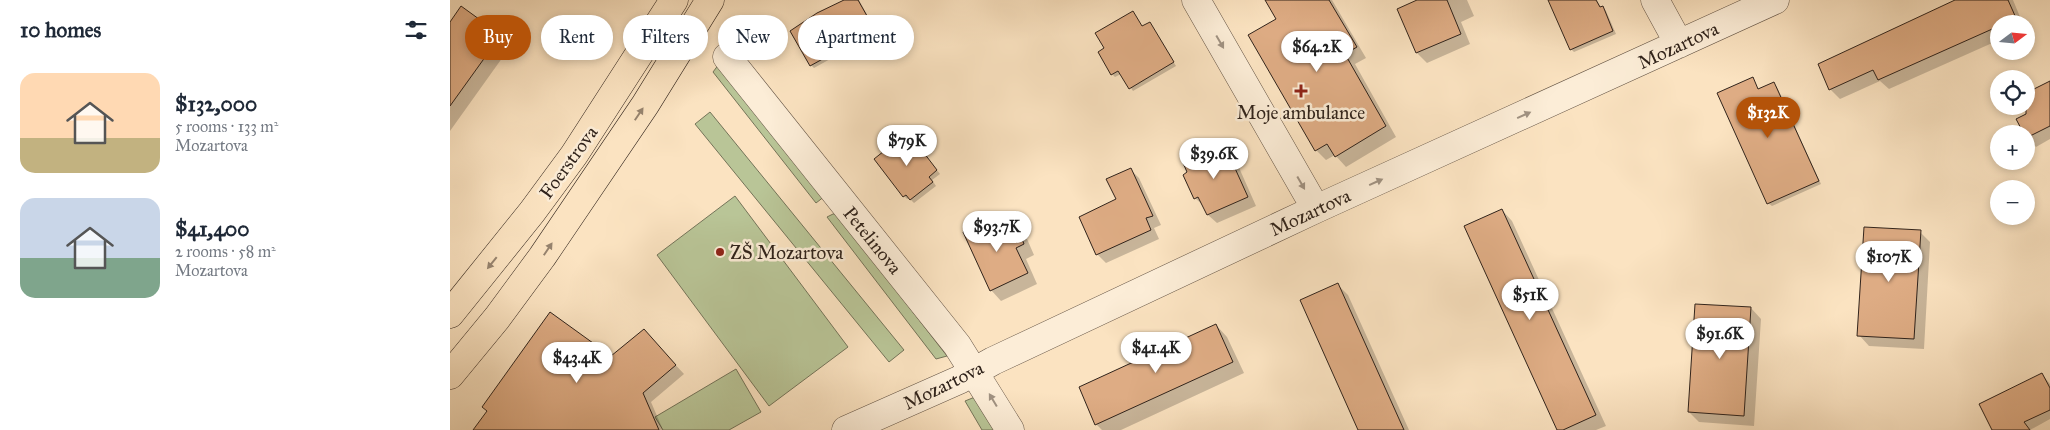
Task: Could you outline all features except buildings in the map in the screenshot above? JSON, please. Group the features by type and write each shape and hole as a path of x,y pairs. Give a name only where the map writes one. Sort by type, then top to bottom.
{"main road":[{"name":"Foerstrova","path":"450,314 532,212 574,156 674,0"},
{"name":"Foerstrova","path":"450,375 520,288 645,105 710,0"}],"street":[{"path":"1196,0 1316,209"},
{"path":"1655,0 1679,44"},
{"name":"Mozartova","path":"846,430 959,380 993,360 1316,209 1775,0"},
{"name":"Petelinova","path":"729,60 957,345 975,371 1010,430"}],"green space":[{"path":"719,64 825,196 816,203 713,72"},
{"path":"710,112 904,350 889,362 695,124"},
{"path":"735,196 848,347 769,406 657,255"},
{"path":"837,214 947,356 936,359 827,217"},
{"path":"736,369 761,412 729,430 663,430 655,417"},
{"path":"975,397 995,430 982,430 965,401"}],"place":[{"name":"Moje ambulance","path":"1301,91"},
{"name":"ZŠ Mozartova","path":"720,252"}]}
